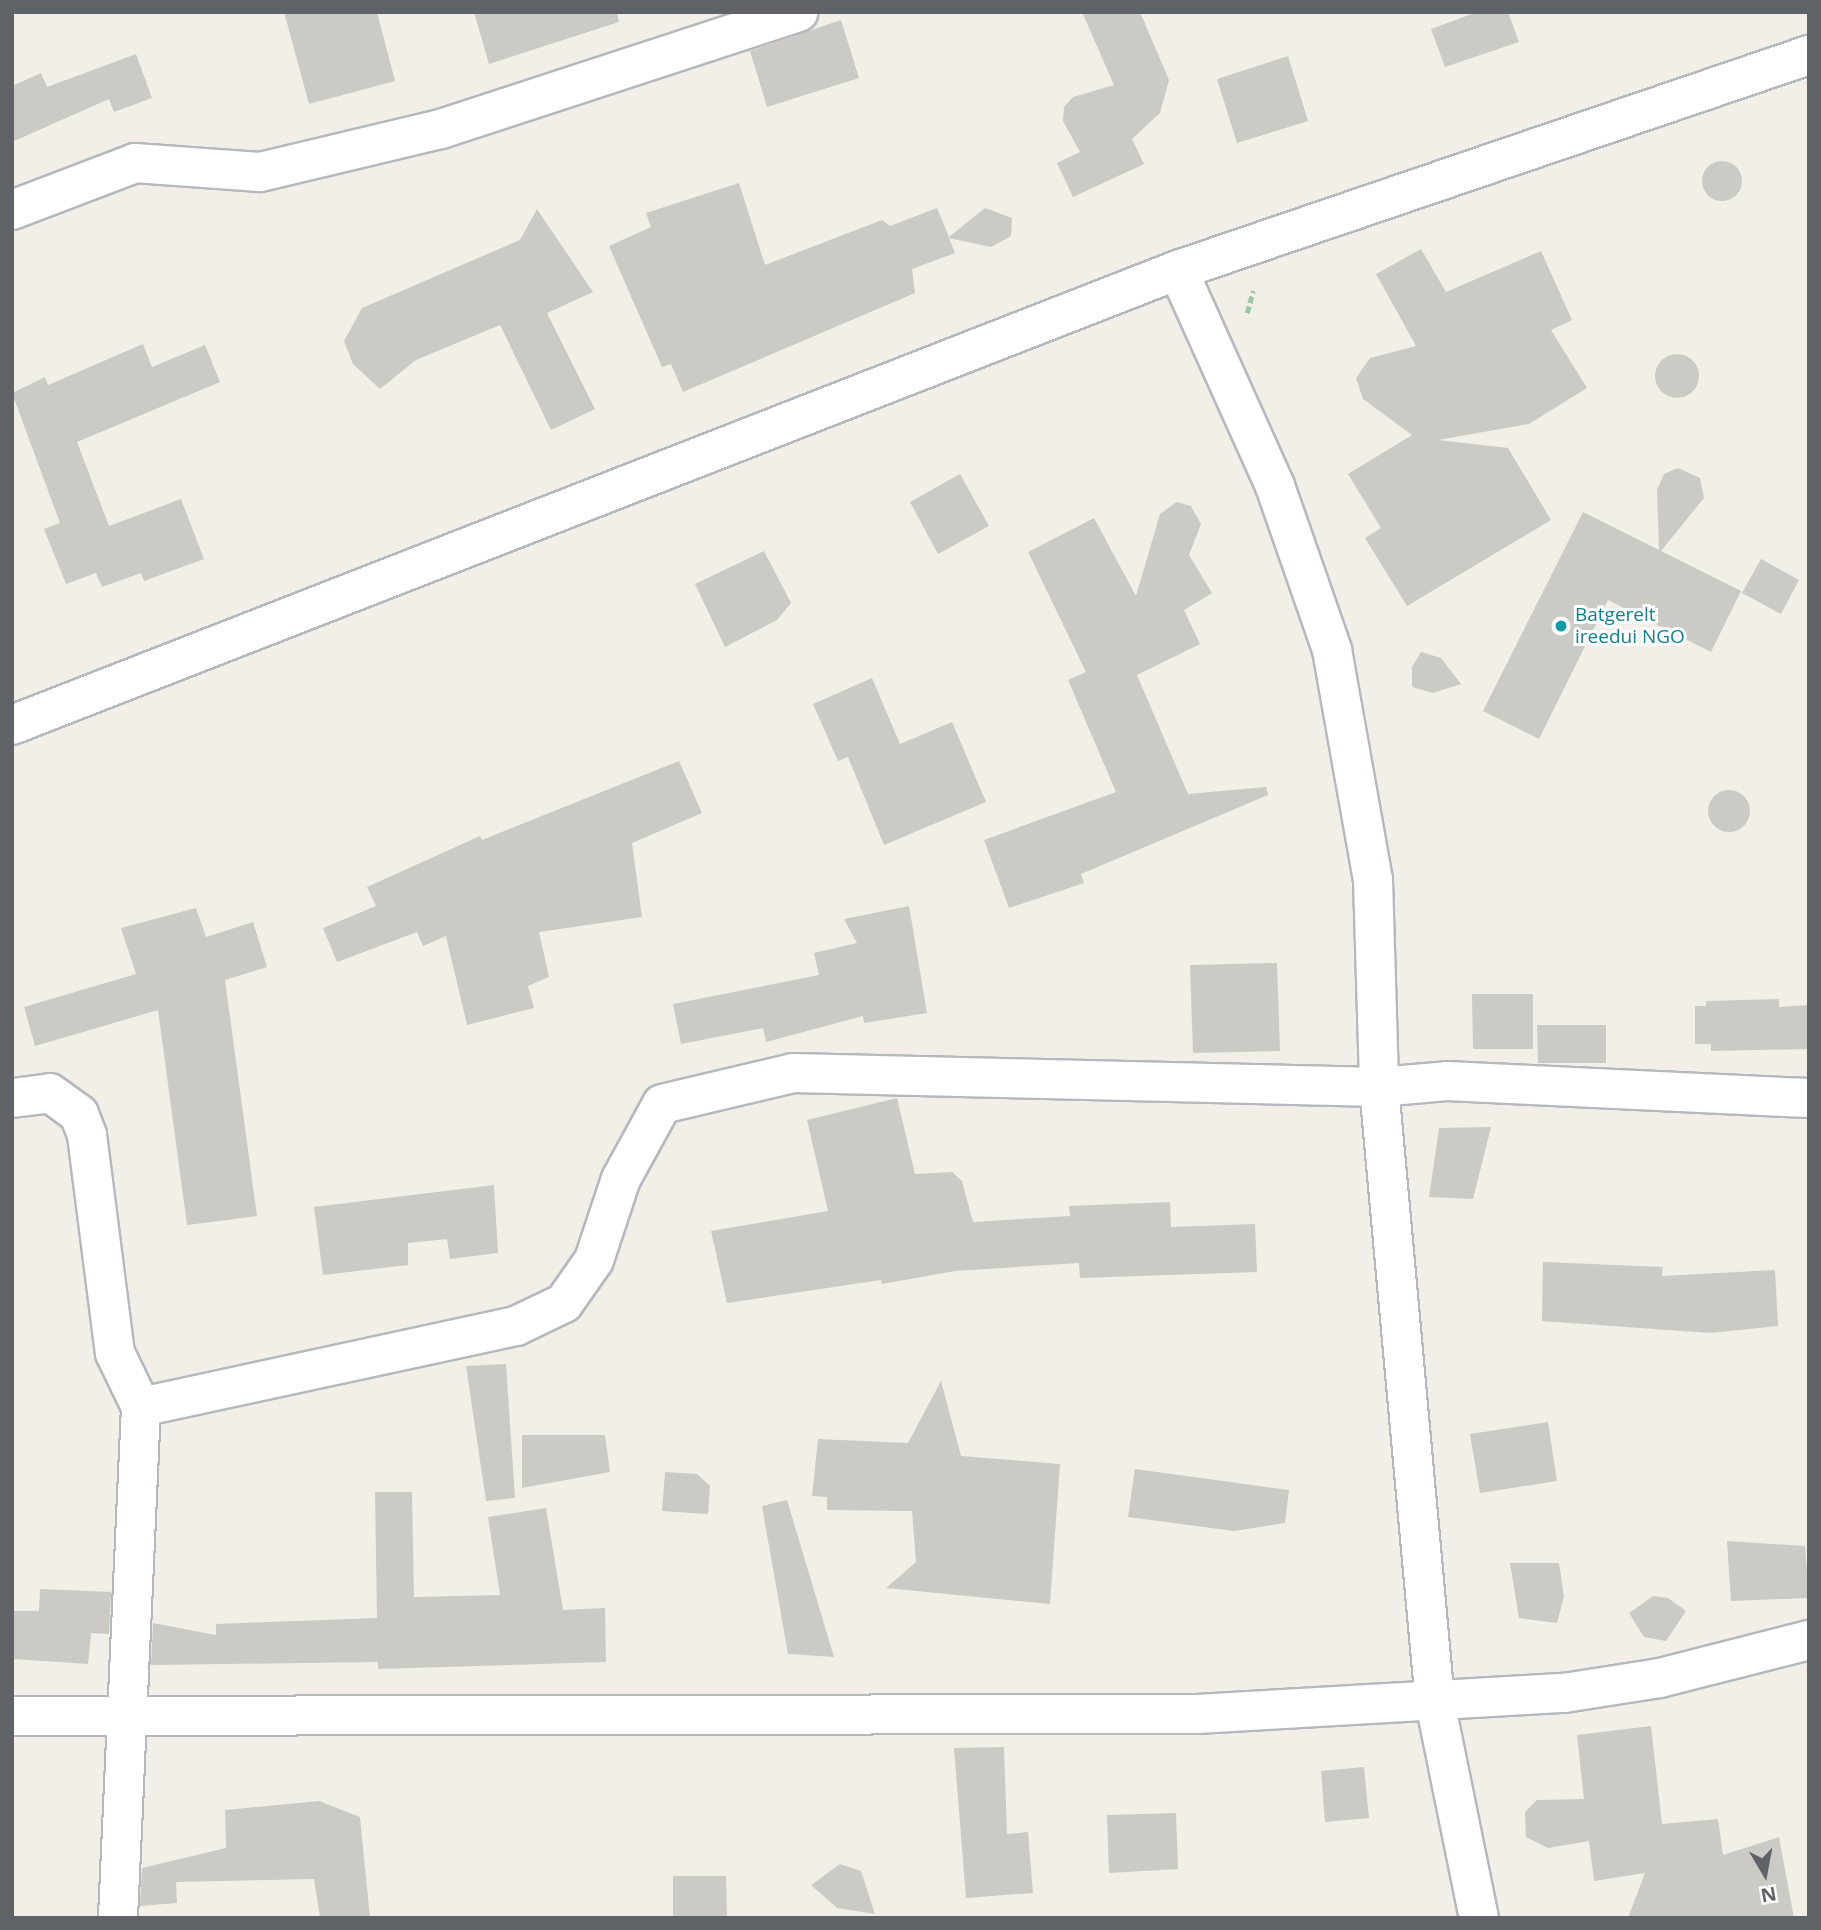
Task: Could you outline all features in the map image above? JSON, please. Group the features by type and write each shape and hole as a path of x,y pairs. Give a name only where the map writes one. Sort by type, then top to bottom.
{"street":[{"path":"12,210 135,163 260,172 440,129 798,12"},
{"path":"12,725 1178,270 1809,55"},
{"path":"1178,270 1275,486 1332,650 1373,880 1379,1087 1436,1702 1479,1918"},
{"path":"141,1407 516,1326 564,1303 594,1260 621,1179 662,1104 793,1073 1379,1087 1447,1081 1809,1098"},
{"path":"12,1098 50,1093 79,1114 87,1135 115,1353 141,1407 130,1717 118,1918"},
{"path":"12,1716 1197,1714 1564,1693 1660,1678 1809,1640"}],"path":[{"path":"1246,318 1255,286"}],"building":[{"path":"284,12 377,12 395,81 309,104"},
{"path":"474,12 617,12 619,22 489,64"},
{"path":"1082,12 1140,12 1169,80 1160,113 1132,139 1144,164 1073,197 1057,163 1080,152 1063,121 1064,107 1073,97 1114,85"},
{"path":"1477,12 1508,12 1519,42 1445,67 1431,29"},
{"path":"841,20 859,78 767,107 750,51"},
{"path":"136,54 152,98 114,112 109,99 12,142 12,86 41,73 47,87"},
{"path":"1288,56 1308,121 1237,143 1217,79"},
{"path":"1722,161 1736,167 1742,181 1736,195 1722,201 1708,195 1702,181 1708,167"},
{"path":"739,183 765,265 882,220 890,226 937,208 949,237 985,208 1012,218 1011,236 991,247 949,238 955,253 912,269 915,293 683,392 671,364 662,367 609,246 651,227 646,213"},
{"path":"537,209 593,292 547,313 595,409 551,430 500,325 416,360 380,389 353,364 344,341 362,308 520,240"},
{"path":"1421,249 1446,292 1541,251 1572,320 1551,330 1587,388 1529,424 1438,440 1508,448 1551,520 1407,606 1365,538 1381,528 1348,474 1412,435 1363,399 1356,378 1370,358 1416,346 1376,274"},
{"path":"143,344 152,367 205,345 220,382 77,442 109,526 181,499 204,559 144,581 141,573 102,587 96,573 66,584 44,529 60,523 12,393 45,377 48,385"},
{"path":"1677,354 1693,360 1699,376 1693,392 1677,398 1661,392 1655,376 1661,360"},
{"name":"Batgerelt ireedui NGO","path":"1678,468 1700,478 1704,498 1661,551 1741,591 1711,652 1608,600 1539,739 1483,711 1583,512 1659,550 1657,490 1664,474"},
{"path":"960,474 989,526 938,554 910,502"},
{"path":"1177,502 1191,506 1201,524 1189,555 1212,593 1184,610 1200,644 1137,675 1188,794 1266,787 1268,795 1081,874 1084,883 1009,908 984,840 1116,792 1068,680 1086,672 1028,552 1094,518 1136,596 1160,514"},
{"path":"764,551 791,603 777,620 725,647 695,584"},
{"path":"1761,559 1799,580 1781,614 1742,593"},
{"path":"1421,652 1441,658 1461,684 1433,693 1412,687 1412,667"},
{"path":"872,678 900,744 952,722 986,802 884,845 848,757 838,761 813,704"},
{"path":"679,761 702,813 632,843 642,917 539,932 549,977 528,986 534,1008 467,1025 446,936 423,946 417,932 337,962 323,928 376,906 367,887 480,836 482,840"},
{"path":"1729,790 1744,796 1750,811 1744,826 1729,832 1714,826 1708,811 1714,796"},
{"path":"909,906 927,1013 864,1023 863,1016 766,1042 763,1028 681,1044 673,1004 819,975 814,953 857,943 844,919"},
{"path":"196,908 206,937 253,922 267,967 225,980 257,1216 187,1225 158,1010 35,1046 24,1007 136,974 121,928"},
{"path":"1277,963 1280,1051 1193,1053 1190,965"},
{"path":"1472,994 1533,994 1533,1049 1473,1049"},
{"path":"1779,999 1779,1007 1809,1005 1809,1049 1711,1051 1711,1044 1695,1044 1695,1006 1706,1006 1706,1001"},
{"path":"1537,1025 1606,1025 1606,1063 1538,1063"},
{"path":"897,1098 915,1174 952,1172 962,1181 973,1222 1070,1216 1069,1206 1170,1202 1171,1227 1255,1224 1257,1272 1080,1278 1079,1263 955,1271 882,1284 881,1280 727,1303 711,1231 828,1211 807,1120"},
{"path":"1491,1127 1473,1199 1429,1197 1439,1128"},
{"path":"494,1185 498,1253 450,1259 447,1239 408,1243 408,1265 323,1275 314,1207"},
{"path":"1543,1262 1663,1267 1662,1276 1775,1270 1778,1326 1710,1333 1542,1321"},
{"path":"506,1364 515,1498 486,1501 466,1366"},
{"path":"941,1381 961,1456 1060,1464 1050,1604 886,1588 916,1562 912,1511 827,1510 827,1497 812,1496 818,1439 908,1443"},
{"path":"1548,1422 1557,1481 1480,1493 1470,1434"},
{"path":"522,1435 605,1435 610,1472 522,1488"},
{"path":"1135,1469 1289,1490 1285,1523 1234,1531 1128,1517"},
{"path":"665,1472 697,1474 710,1486 708,1514 662,1511"},
{"path":"375,1492 412,1492 414,1597 500,1595 488,1517 546,1508 563,1610 605,1608 606,1662 378,1669 378,1662 151,1665 153,1623 216,1635 216,1624 377,1618"},
{"path":"787,1500 834,1657 788,1654 762,1506"},
{"path":"1727,1541 1805,1546 1809,1598 1731,1601"},
{"path":"1510,1563 1559,1563 1564,1596 1557,1623 1519,1618"},
{"path":"40,1589 111,1592 109,1634 91,1633 88,1664 12,1659 12,1611 39,1611"},
{"path":"1653,1596 1668,1598 1686,1611 1666,1641 1644,1637 1629,1613"},
{"path":"1651,1726 1662,1824 1718,1819 1723,1855 1779,1837 1794,1918 1628,1918 1645,1873 1594,1881 1589,1841 1548,1848 1526,1837 1525,1812 1537,1800 1584,1799 1577,1735"},
{"path":"1004,1747 1007,1834 1028,1832 1033,1893 966,1898 954,1748"},
{"path":"1364,1767 1369,1818 1325,1822 1321,1771"},
{"path":"319,1801 360,1817 370,1918 320,1918 314,1879 176,1882 177,1903 140,1906 142,1868 226,1848 225,1810"},
{"path":"1176,1813 1178,1869 1109,1873 1107,1815"},
{"path":"840,1864 861,1871 875,1914 837,1908 811,1885"},
{"path":"673,1876 726,1876 727,1918 673,1918"}],"place":[{"name":"Batgerelt ireedui NGO","path":"1561,626"}]}
